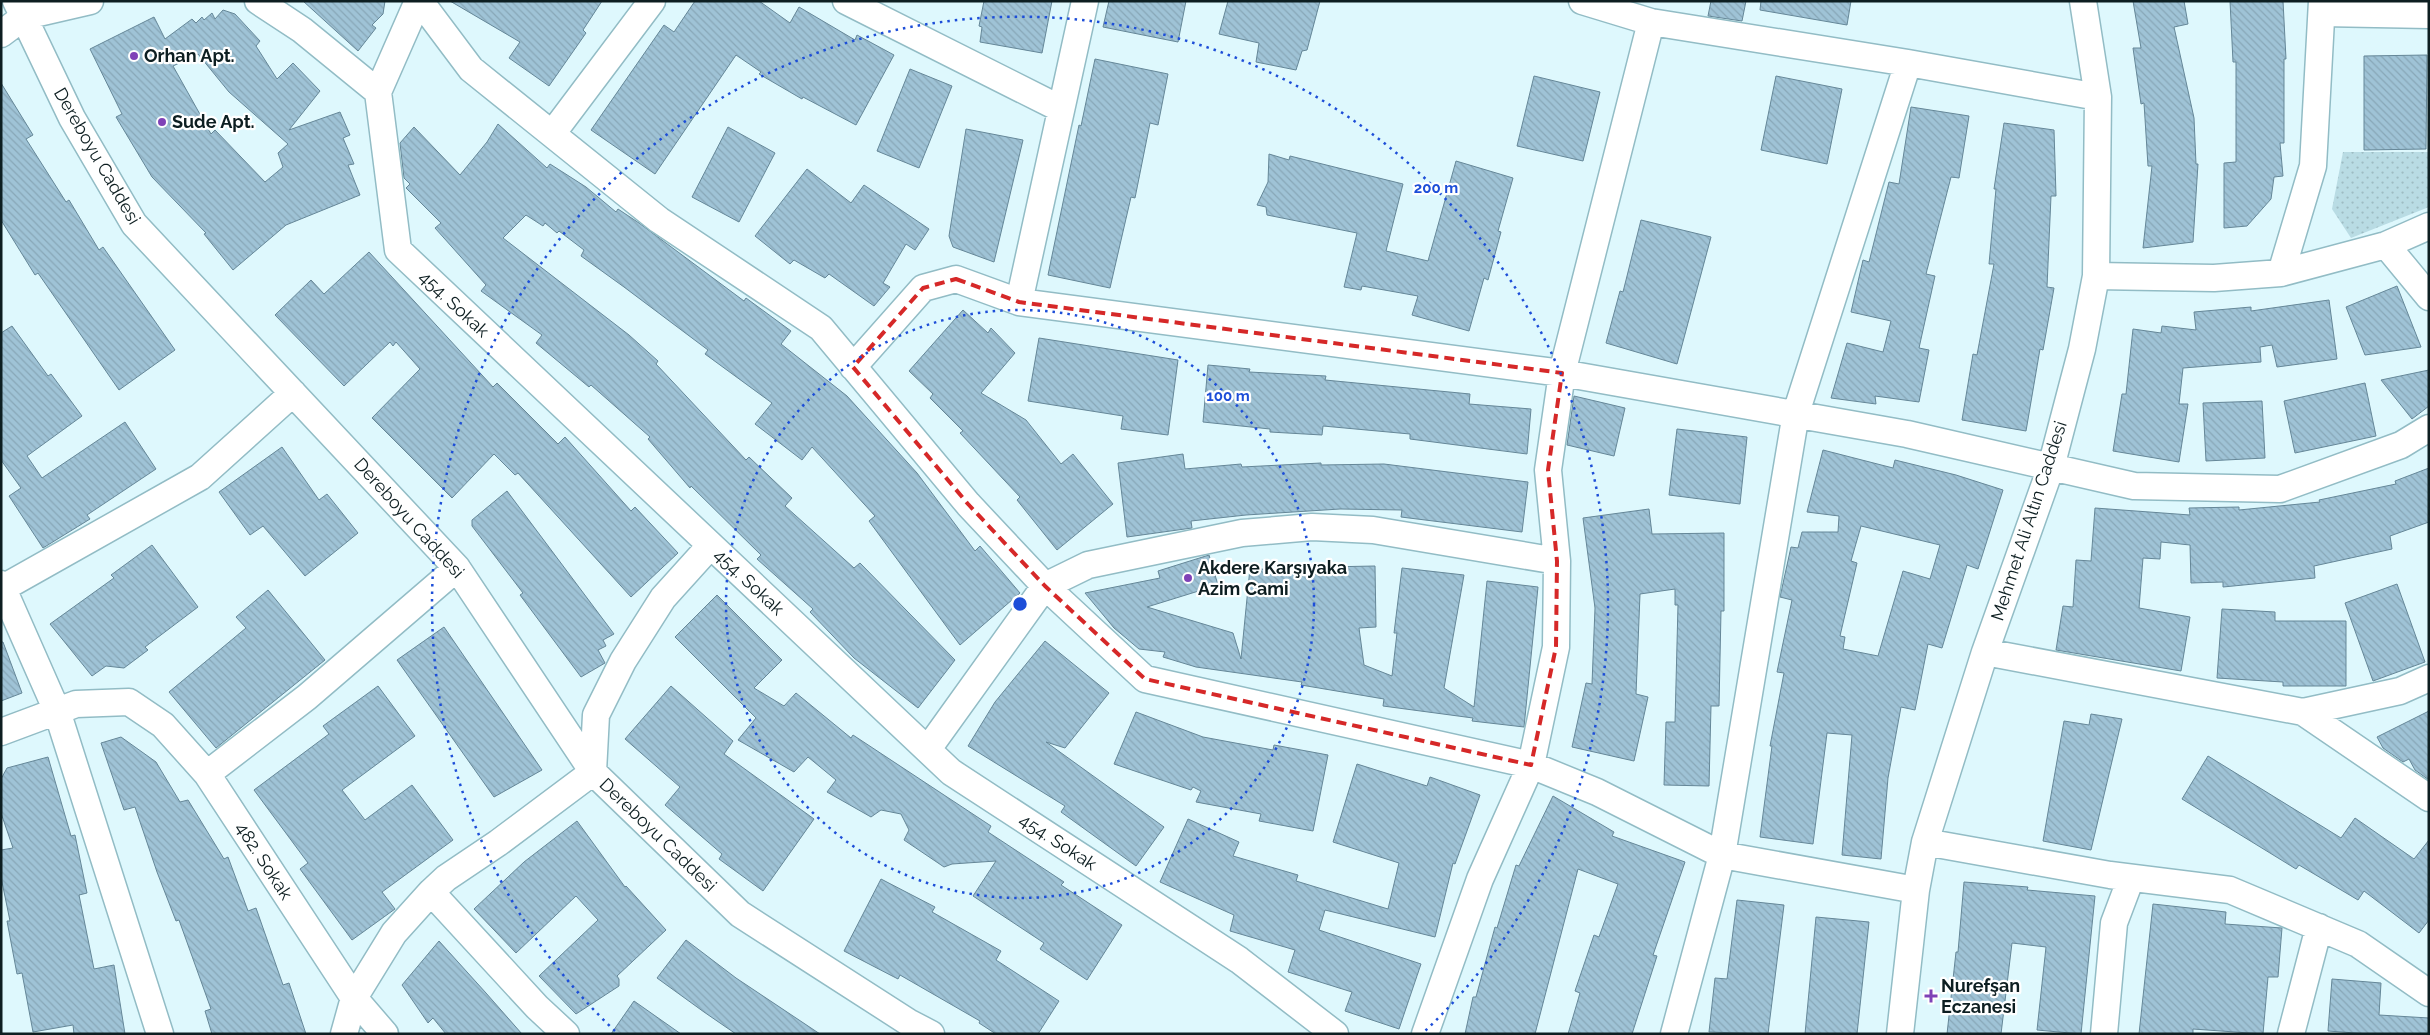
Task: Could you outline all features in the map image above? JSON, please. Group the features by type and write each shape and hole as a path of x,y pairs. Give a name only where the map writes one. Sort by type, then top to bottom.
{"street":[{"path":"1,34 21,9 90,1"},
{"path":"258,1 302,30 378,92 419,1 471,69 659,220 821,328 968,504 1045,586 1145,678 1531,765 1597,792 1722,855 1916,890"},
{"path":"552,134 652,1"},
{"path":"846,1 1062,109"},
{"path":"1019,302 1085,1"},
{"path":"1582,1 1651,22 1908,63 2098,97"},
{"name":"Mehmet Ali Altın Caddesi","path":"1900,1034 1916,890 1925,842 1985,652 2051,467 2082,349 2096,276 2098,97 2083,1"},
{"path":"2281,273 2313,166 2322,7 2429,15"},
{"name":"Dereboyu Caddesi","path":"21,9 72,118 134,224 457,568 593,772 740,914 904,1028 931,1034"},
{"path":"1425,1034 1480,879 1531,765 1556,647 1557,561 1548,470 1562,373 1651,22"},
{"path":"1674,1034 1722,855 1796,413 1908,63"},
{"name":"454. Sokak","path":"378,92 398,250 951,772 1239,960 1335,1034"},
{"path":"2096,276 2214,278 2281,273 2386,245 2429,226"},
{"path":"2386,245 2429,297"},
{"path":"853,367 923,288 956,279 1019,302 1562,373 1796,413 1907,434 2134,486 2280,489 2401,445 2429,428"},
{"path":"160,1034 57,711 2,586 200,477 293,393"},
{"path":"928,749 1045,586 1088,565 1242,533 1312,527 1373,530 1557,561"},
{"path":"344,1034 354,998 394,933 431,892 446,878 498,844 593,772 596,715 624,661 663,598 710,546"},
{"path":"206,774 307,697 457,568"},
{"path":"1985,652 2303,712 2400,691 2429,678"},
{"name":"482. Sokak","path":"57,711 76,704 129,702 163,725 206,774 354,998 384,1034"},
{"path":"1,732 57,711"},
{"path":"2303,712 2429,798"},
{"path":"1925,842 2131,878 2230,890 2358,944 2429,993"},
{"path":"2104,1034 2114,924 2131,878"},
{"path":"431,892 537,1007 566,1034"},
{"path":"2291,1034 2318,927"}],"highlighted area":[{"path":"956,279 1019,302 1562,373 1548,470 1557,561 1556,647 1531,765 1145,679 1045,586 968,504 853,367 923,288"}],"shaded area":[{"path":"2343,152 2429,152 2429,207 2351,238 2332,209"}],"building":[{"path":"303,1 385,1 383,14 372,25 376,28 358,51"},
{"path":"450,1 602,1 583,30 586,33 549,86 509,58 520,42"},
{"path":"695,1 759,1 790,23 799,7 855,40 857,35 894,55 856,125 803,97 802,99 759,74 761,72 736,55 655,174 591,130 664,25 674,32"},
{"path":"984,1 1052,1 1042,53 980,42 982,27 979,26"},
{"path":"1109,1 1186,1 1178,42 1103,27"},
{"path":"1228,1 1320,1 1307,50 1302,51 1296,70 1256,62 1259,43 1219,34"},
{"path":"1711,1 1746,1 1742,21 1708,16"},
{"path":"1761,1 1851,1 1847,25 1760,10"},
{"path":"2133,1 2184,1 2188,24 2174,27 2194,118 2196,164 2198,164 2193,242 2143,248 2152,166 2148,166 2144,103 2141,104 2133,48 2141,48"},
{"path":"2230,1 2283,1 2286,59 2284,59 2284,143 2280,143 2283,176 2274,177 2271,199 2247,226 2224,228 2224,163 2236,162 2236,62 2233,62"},
{"path":"223,10 235,14 260,41 256,46 277,79 293,63 320,91 289,130 340,112 350,135 343,138 354,164 348,165 360,195 286,225 233,270 204,234 206,233 152,177 116,117 122,114 90,49 154,17 165,39 192,19 196,23 202,17 204,20 212,13 215,19","holes":["198,54 229,92 288,144 278,153 283,167 265,182 215,130 211,134 173,66"]},
{"path":"2427,55 2426,149 2364,150 2364,56"},
{"path":"1095,59 1168,74 1158,125 1150,123 1135,198 1131,197 1110,288 1048,275 1079,125 1081,126"},
{"path":"910,69 952,86 919,168 877,151"},
{"path":"1534,76 1600,92 1583,161 1517,146"},
{"path":"1776,76 1842,89 1827,164 1761,150"},
{"path":"1,83 33,135 26,139 66,202 69,200 99,250 103,247 175,350 119,390 38,273 35,275 1,220"},
{"path":"1911,107 1969,116 1959,178 1951,177 1926,274 1935,276 1919,348 1929,350 1919,402 1875,396 1876,404 1831,398 1847,343 1883,352 1891,321 1851,312 1863,260 1869,262 1889,182 1899,184"},
{"path":"2004,123 2054,130 2056,196 2051,196 2047,287 2054,288 2043,350 2040,349 2026,431 1962,420 1973,354 1977,355 1994,264 1989,264 1996,189 1994,189"},
{"path":"498,124 547,168 550,164 586,187 616,212 618,209 639,223 744,301 746,298 791,331 781,344 847,396 917,473 975,551 980,546 1020,593 960,645 869,521 875,516 812,447 802,460 755,424 772,403 705,354 708,350 581,256 584,250 559,231 557,233 545,223 543,226 526,215 503,238 629,335 658,361 656,364 746,460 749,457 792,498 785,506 854,568 860,563 955,660 918,708 854,658 810,612 813,609 757,559 761,555 691,486 690,488 648,439 650,437 591,385 589,387 536,343 542,335 481,291 486,285 435,228 441,223 406,188 410,184 404,178 400,143 414,127 460,175 487,142"},
{"path":"728,127 775,153 739,222 692,197"},
{"path":"966,129 1023,140 994,262 953,247 949,236"},
{"path":"1269,154 1289,160 1290,156 1403,184 1386,251 1428,261 1456,161 1513,178 1498,231 1501,232 1488,280 1484,278 1469,331 1412,315 1418,296 1362,286 1361,290 1344,287 1357,233 1267,215 1266,207 1257,205 1268,182"},
{"path":"807,169 851,203 864,185 929,229 915,250 906,244 883,283 890,287 874,306 829,274 825,278 794,260 790,264 755,236"},
{"path":"1641,220 1711,237 1677,364 1606,343 1620,291 1623,292"},
{"path":"369,252 493,387 497,383 558,444 565,437 631,511 635,507 678,553 631,597 518,473 515,475 494,454 452,498 372,418 420,369 396,342 393,346 390,342 344,386 275,315 311,280 324,294"},
{"path":"2397,286 2421,347 2365,355 2346,307"},
{"path":"2329,300 2337,359 2277,367 2272,345 2260,347 2261,362 2183,368 2179,404 2188,404 2179,462 2113,451 2122,394 2126,394 2133,329 2161,333 2162,326 2196,330 2194,312 2251,307 2251,311"},
{"path":"963,310 988,333 991,328 1015,353 981,393 1026,420 1061,464 1073,454 1113,504 1057,550 1017,500 1020,497 960,433 963,431 930,398 933,394 909,371"},
{"path":"12,326 48,376 51,374 82,416 27,456 42,478 125,422 156,469 87,515 90,519 43,548 9,496 21,488 1,460 1,333"},
{"path":"1039,338 1178,360 1168,435 1121,429 1123,416 1028,401"},
{"path":"1208,365 1250,369 1249,372 1326,376 1325,380 1470,394 1469,404 1531,409 1527,454 1410,439 1410,434 1323,426 1322,435 1270,432 1270,429 1203,422"},
{"path":"2429,370 2429,406 2412,419 2381,380"},
{"path":"2365,383 2376,436 2295,453 2284,401"},
{"path":"1574,396 1625,408 1614,456 1567,445"},
{"path":"2262,401 2265,458 2206,461 2203,403"},
{"path":"1677,429 1747,437 1740,504 1669,495"},
{"path":"282,447 319,500 327,494 358,533 305,576 263,526 250,535 219,492"},
{"path":"1823,450 1893,468 1895,460 1956,475 2003,490 1978,569 1967,565 1942,648 1928,644 1915,710 1901,707 1888,778 1881,859 1842,855 1852,735 1827,733 1813,844 1760,837 1772,746 1770,746 1784,673 1777,672 1792,600 1780,597 1791,547 1798,548 1802,532 1838,532 1839,516 1807,512","holes":["1861,526 1940,545 1930,579 1903,571 1878,656 1843,649 1845,637 1840,636 1857,563 1851,561"]},
{"path":"1183,454 1185,469 1241,464 1242,467 1321,463 1321,465 1384,464 1528,482 1522,532 1401,517 1402,510 1340,509 1246,515 1191,521 1192,528 1127,537 1118,463"},
{"path":"2429,468 2429,522 2390,536 2392,549 2314,566 2315,578 2223,587 2223,582 2191,583 2190,545 2161,542 2160,559 2143,558 2139,608 2190,617 2181,671 2056,650 2063,606 2073,607 2076,560 2091,561 2095,508 2190,515 2189,508 2239,507 2239,510 2320,502 2319,500 2396,484 2395,481"},
{"path":"507,491 614,634 603,640 606,646 598,650 605,663 581,677 520,595 523,593 472,526 472,520"},
{"path":"1649,509 1652,534 1724,533 1724,611 1721,611 1719,706 1711,706 1709,786 1664,785 1666,722 1675,722 1678,605 1675,605 1675,589 1640,594 1636,694 1648,697 1634,761 1572,747 1586,683 1592,684 1595,608 1583,518"},
{"path":"152,545 198,607 145,647 148,650 124,668 106,666 92,676 50,624 114,578 111,575"},
{"path":"1209,555 1218,585 1147,607 1233,633 1241,659 1250,568 1324,575 1324,567 1375,566 1376,627 1359,628 1364,665 1392,676 1397,633 1394,633 1402,568 1464,575 1444,688 1474,707 1487,581 1538,587 1524,727 1472,721 1473,718 1383,706 1384,699 1301,685 1302,682 1196,667 1163,657 1165,652 1139,649 1114,628 1085,593 1160,578 1158,571"},
{"path":"2397,584 2425,662 2373,681 2345,603"},
{"path":"268,590 325,660 216,748 169,692 246,628 236,617"},
{"path":"717,595 782,660 754,688 784,706 796,693 851,738 853,735 991,826 988,832 1064,882 1061,885 1122,925 1087,980 1040,949 1044,943 973,896 996,861 952,864 944,867 904,840 909,830 901,814 881,810 871,817 827,792 836,780 808,757 794,772 738,740 756,718 675,637"},
{"path":"2222,609 2275,612 2275,621 2346,621 2346,686 2283,686 2283,682 2217,678"},
{"path":"444,627 542,770 494,797 397,660"},
{"path":"1045,641 1109,693 1065,748 1046,742 1164,827 1136,866 1061,812 1065,806 968,746 995,702"},
{"path":"1,642 3,642 22,693 1,701"},
{"path":"378,686 415,736 342,790 365,820 412,785 453,840 382,892 395,909 352,940 300,869 308,863 254,790 329,734 323,726"},
{"path":"671,686 733,741 724,754 814,819 763,891 719,859 722,854 665,805 680,787 625,739"},
{"path":"2429,711 2429,780 2415,770 2409,759 2403,762 2383,748 2377,737"},
{"path":"1136,712 1203,737 1273,750 1274,745 1328,755 1313,831 1259,821 1261,814 1196,802 1201,791 1193,787 1191,790 1114,764"},
{"path":"2091,714 2122,719 2091,850 2043,841 2064,721 2089,725"},
{"path":"121,737 156,762 180,802 188,800 224,859 228,857 248,911 256,908 283,985 289,983 306,1034 212,1034 205,1011 211,1009 179,920 176,921 135,807 124,810 101,743"},
{"path":"2208,756 2341,838 2355,818 2414,859 2429,840 2429,920 2419,933 2364,891 2358,900 2299,865 2296,869 2182,799"},
{"path":"48,757 71,836 75,835 87,893 79,895 94,969 114,965 125,1034 74,1034 73,1025 33,1032 22,973 17,974 7,921 10,921 1,877 1,850 13,848 1,813 1,779 7,768"},
{"path":"1357,764 1427,786 1430,777 1480,795 1455,864 1453,863 1435,937 1325,910 1319,930 1421,964 1399,1029 1345,1011 1352,992 1288,972 1295,950 1230,931 1234,915 1160,882 1188,819 1239,842 1233,856 1298,875 1296,881 1388,909 1399,863 1333,842"},
{"path":"1553,796 1614,832 1612,836 1685,862 1653,955 1657,956 1632,1034 1568,1034 1580,993 1575,991 1594,935 1599,937 1618,884 1578,869 1535,1034 1465,1034 1473,997 1476,997 1495,927 1497,928 1516,865 1519,866"},
{"path":"577,821 625,887 666,930 617,976 619,986 576,1014 539,976 598,920 576,896 516,953 474,909 524,862"},
{"path":"881,879 935,907 932,912 1001,951 996,960 1059,1001 1038,1034 996,1034 979,1023 980,1021 900,975 898,979 844,951"},
{"path":"1964,882 2028,887 2027,890 2095,896 2081,1034 2037,1030 2046,947 2012,943 2001,1034 1947,1034 1956,952 1958,952"},
{"path":"1737,900 1784,905 1768,1034 1709,1032 1715,978 1727,979"},
{"path":"2153,904 2226,912 2225,924 2282,928 2278,977 2268,977 2263,1034 2193,1029 2193,1034 2139,1034"},
{"path":"1816,917 1869,922 1857,1034 1805,1034"},
{"path":"686,940 736,978 820,1034 736,1034 704,1012 657,978"},
{"path":"439,941 522,1034 446,1034 433,1018 428,1023 402,985"},
{"path":"2332,979 2381,983 2379,1015 2429,1018 2429,1034 2369,1034 2328,1031"},
{"path":"634,1001 681,1034 611,1034"}],"place":[{"name":"Orhan Apt.","path":"134,56"},
{"name":"Sude Apt.","path":"162,122"},
{"name":"Akdere Karşıyaka Azim Cami","path":"1188,578"},
{"name":"Nurefşan Eczanesi","path":"1931,996"}]}
